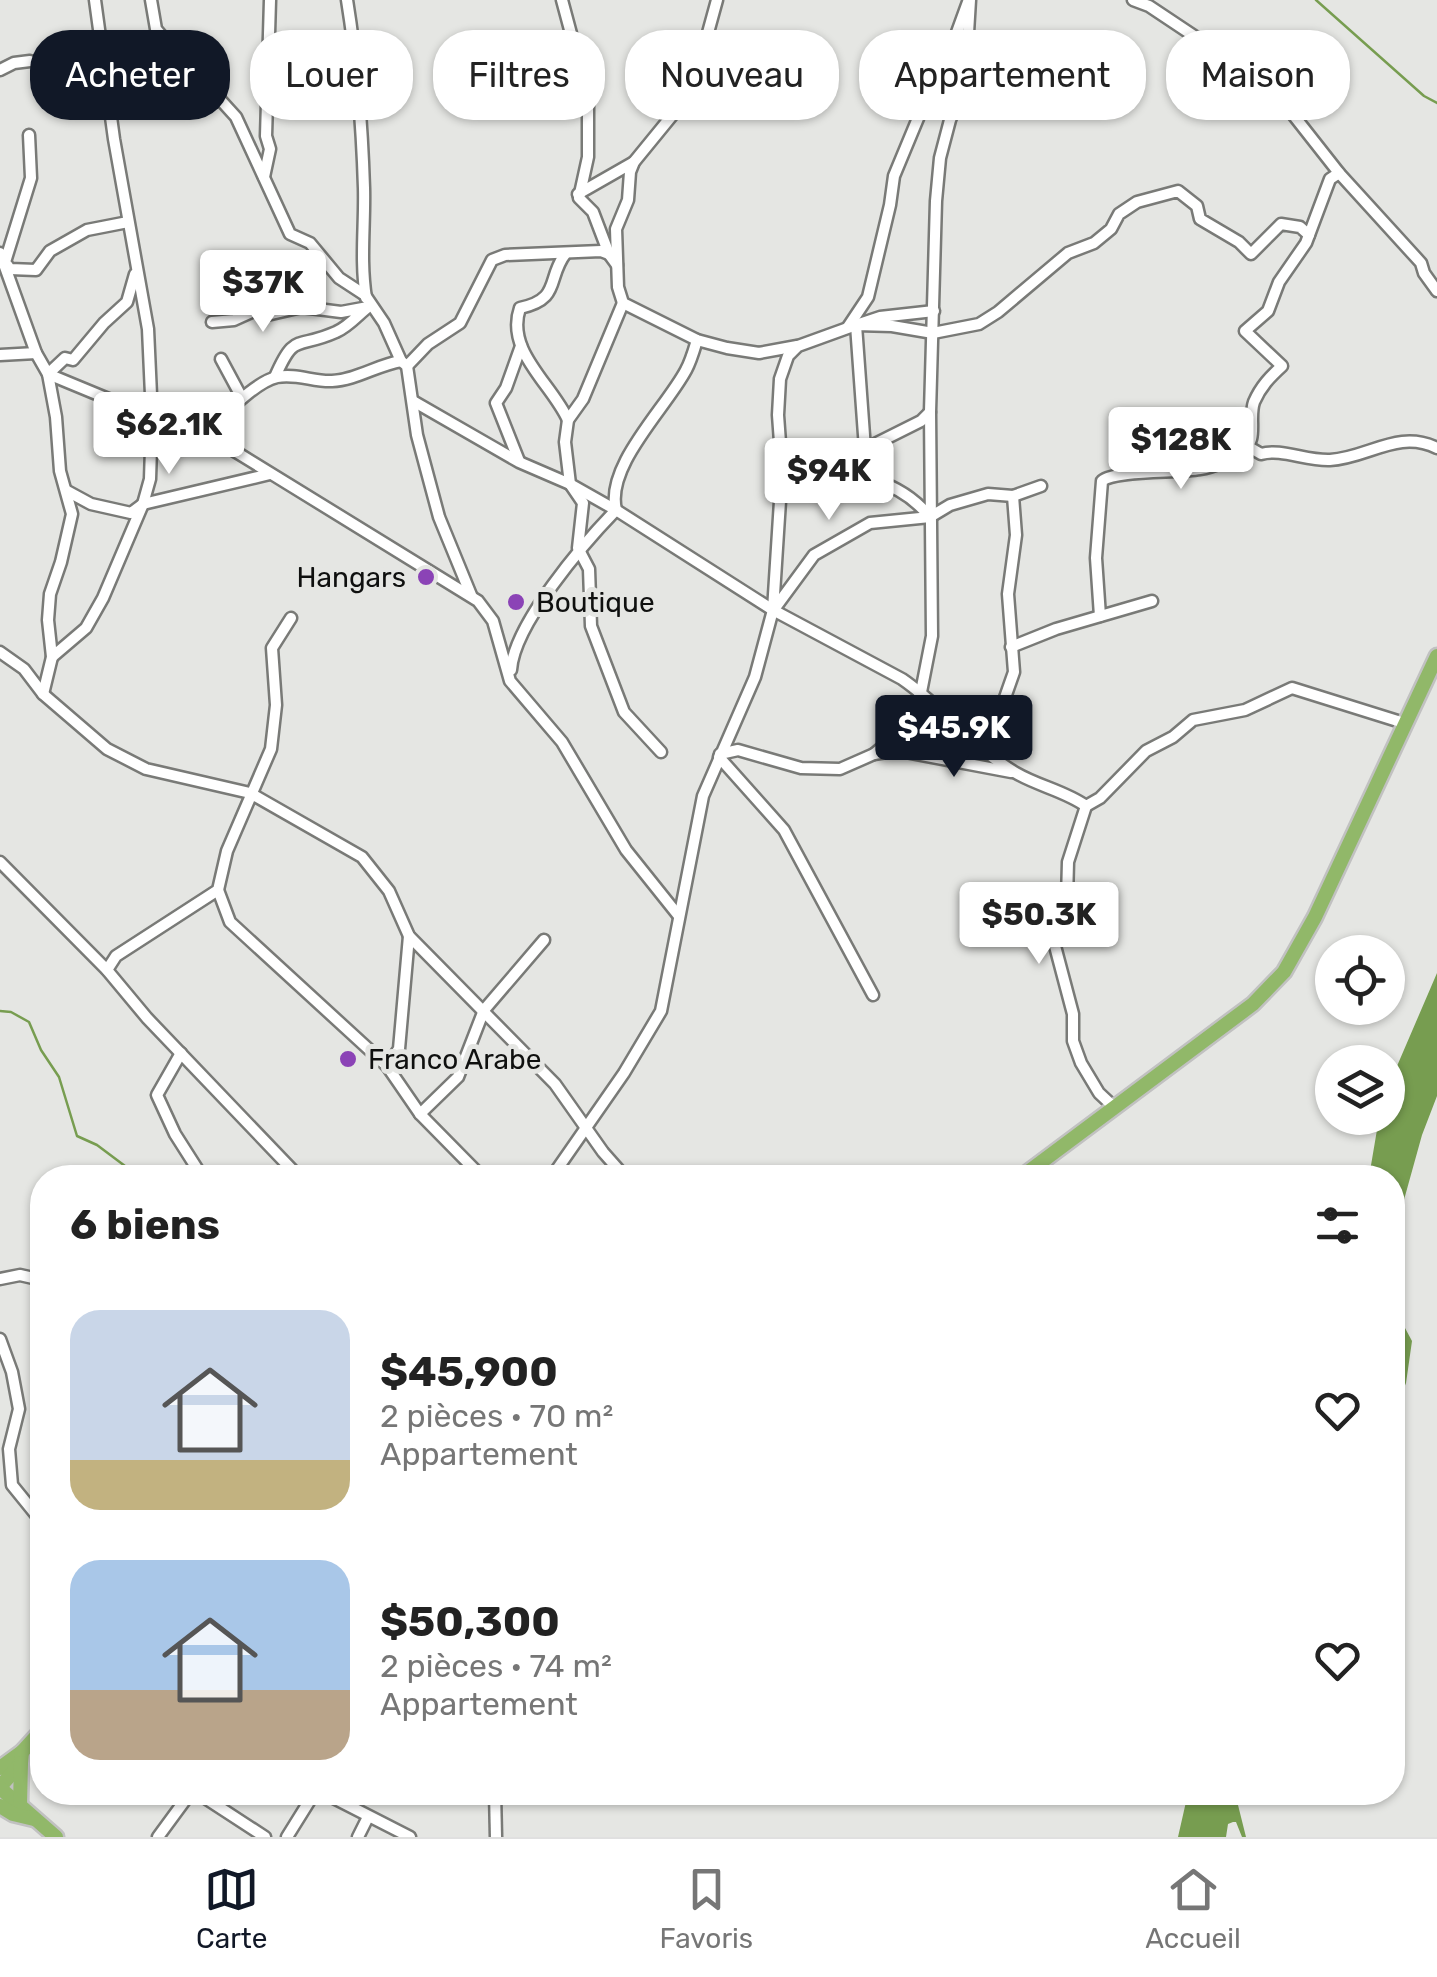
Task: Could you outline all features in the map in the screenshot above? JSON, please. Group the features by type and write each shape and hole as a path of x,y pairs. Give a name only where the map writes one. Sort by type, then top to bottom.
{"highway":[{"path":"1038,1165 1252,1004 1284,972 1315,916 1437,656"},
{"path":"30,1746 0,1788 8,1809 34,1819 56,1837"},
{"path":"0,1768 21,1758"},
{"path":"8,1809 21,1758"}],"street":[{"path":"52,657 86,628 108,586 150,480 148,330 96,0"},
{"path":"151,0 156,30 209,78 216,95 236,117 290,234 310,243 384,323 404,364 417,435 439,518 472,596 493,621 510,681 562,742 626,850 678,914"},
{"path":"264,176 270,149 266,136 270,0"},
{"path":"274,377 285,351 341,331 367,301 361,232 363,150 356,42 347,0"},
{"path":"562,0 588,98 588,157 578,194 593,212 617,265"},
{"path":"578,194 634,162 692,91 717,0"},
{"path":"874,754 904,728 921,692 932,636 930,412 934,231 940,158 965,83 970,0"},
{"path":"844,332 868,298 894,176 921,110 954,59 952,46 970,0"},
{"path":"1134,0 1197,38 1290,112 1339,174 1422,263 1424,274 1437,291"},
{"path":"0,70 14,63 30,62"},
{"path":"29,135 31,178 2,257 36,353 48,374 60,471 72,514 62,562 50,594 52,657 43,694"},
{"path":"634,162 628,200 616,229 622,304 582,400 568,420 565,442 570,484 584,503 578,548 588,569 591,626 624,712 661,752"},
{"path":"1100,616 1096,558 1102,481 1120,473 1163,474 1219,465 1248,447 1254,404 1264,382 1282,366 1245,331 1268,311 1279,282 1308,235 1330,179 1339,174"},
{"path":"856,326 892,326 933,333 979,324 1068,253 1094,243 1111,229 1118,214 1137,202 1178,192 1197,206 1200,220 1239,242 1251,254 1282,224 1300,227 1308,235"},
{"path":"2,257 10,269 36,270 50,251 87,230 128,222"},
{"path":"202,435 242,398 274,377 330,381 404,364 460,322 492,260 505,255 601,251 609,254"},
{"path":"519,462 496,403 506,388 521,346 520,308 543,299 554,288 560,261 566,253"},
{"path":"48,374 66,358 73,360 128,302 134,283 134,260"},
{"path":"212,322 234,320 256,310 267,316 302,307 341,312 367,301"},
{"path":"622,304 697,340 759,353 798,346 880,317 934,312"},
{"path":"850,478 865,450 856,326"},
{"path":"616,510 613,497 628,459 684,374 697,340"},
{"path":"521,346 568,420"},
{"path":"560,1165 662,1011 703,796 755,676 774,610 782,470 780,380 784,362 798,346"},
{"path":"0,354 36,353"},
{"path":"221,360 242,398"},
{"path":"48,374 202,435 472,596"},
{"path":"413,401 519,462 616,510 774,610 857,652 921,692 984,751 1016,774 1086,806"},
{"path":"865,450 921,421 930,412"},
{"path":"1248,447 1261,454 1274,450 1293,458 1318,460 1336,460 1396,440 1437,448"},
{"path":"782,470 885,482 912,496 930,518"},
{"path":"67,491 110,510 130,513 143,504 270,474"},
{"path":"774,610 814,556 870,523 930,518 950,505 988,494 1013,496 1041,486"},
{"path":"899,750 950,720 1002,710 1014,672 1008,594 1016,535 1013,496"},
{"path":"510,681 512,658 520,640 578,548 616,510"},
{"path":"1010,647 1152,601"},
{"path":"290,618 272,648 276,704 271,749 226,851 218,890 230,922 388,1066 420,1114 470,1165"},
{"path":"0,652 24,669 43,694 107,749 146,768 250,793 362,857 389,891 409,936 555,1084 614,1165"},
{"path":"1115,1108 1081,1063 1073,1041 1073,1014 1055,946 1067,899 1068,862 1086,806 1100,798 1146,752 1193,720 1245,710 1292,688 1404,723"},
{"path":"720,756 738,750 801,768 840,769 874,754 899,750 1016,774"},
{"path":"720,756 784,830 872,995"},
{"path":"0,862 107,970 288,1165"},
{"path":"107,970 116,956 218,890"},
{"path":"388,1066 399,1048 409,936"},
{"path":"420,1114 458,1077 484,1010 544,940"},
{"path":"180,1053 157,1095 195,1165"},
{"path":"0,1279 30,1277"},
{"path":"0,1339 19,1409 9,1448 12,1485 30,1507"},
{"path":"158,1837 181,1805"},
{"path":"208,1805 265,1837"},
{"path":"288,1837 313,1805"},
{"path":"345,1805 410,1837"},
{"path":"495,1805 496,1837"},
{"path":"358,1837 368,1817"}],"shaded area":[{"path":"1437,973 1437,1096 1405,1196 1405,1165 1371,1165 1376,1135 1405,1135 1405,1047"},
{"path":"1405,1328 1412,1341 1406,1383 1405,1385"},
{"path":"1185,1805 1238,1805 1246,1837 1242,1837 1233,1822 1228,1824 1226,1837 1178,1837"}],"waterway":[{"path":"1316,0 1424,96 1437,103"},
{"path":"0,1011 29,1022 59,1077 77,1136 124,1165"}],"place":[{"name":"Hangars","path":"426,577"},
{"name":"Boutique","path":"516,602"},
{"name":"Franco Arabe","path":"348,1059"}]}
